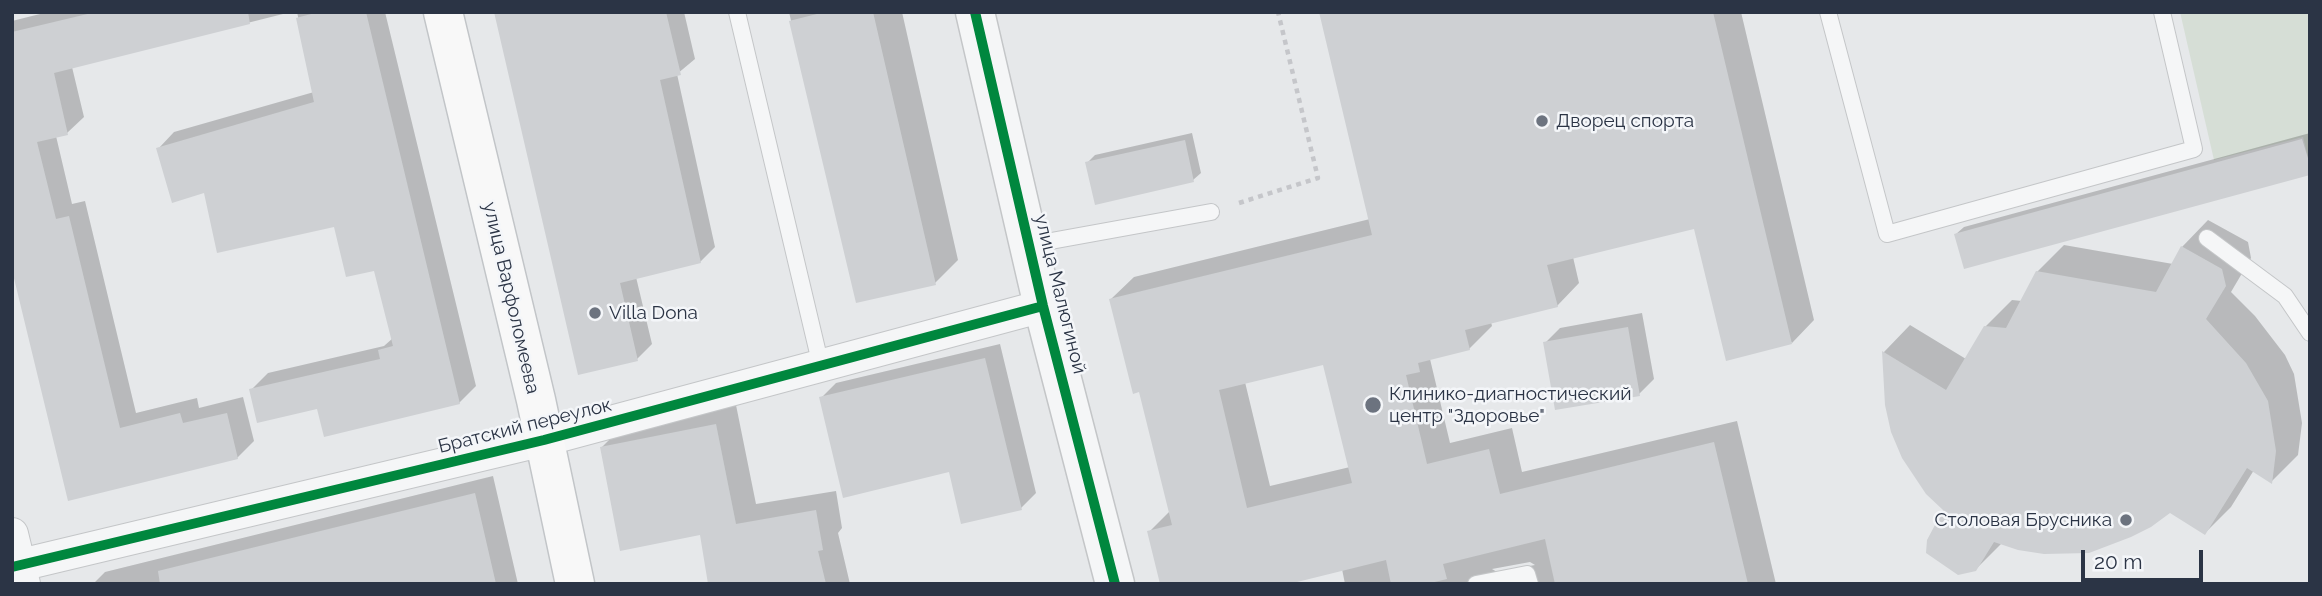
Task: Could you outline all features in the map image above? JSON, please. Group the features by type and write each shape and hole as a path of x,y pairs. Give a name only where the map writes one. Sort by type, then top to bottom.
{"main road":[{"name":"улица Варфоломеева","path":"443,12 544,440 575,584"}],"street":[{"name":"улица Малюгиной","path":"975,12 1043,306 1115,584"},
{"name":"Братский переулок","path":"19,572 544,440 1043,306"},
{"path":"12,534 19,572"}],"lane":[{"path":"737,12 821,366"},
{"path":"1828,12 1887,234 2194,149 2162,12"},
{"path":"1029,245 1211,212"},
{"path":"2207,238 2285,296 2310,333"},
{"path":"1476,584 1527,574 1530,584"}],"path":[{"path":"1211,212 1318,178 1278,12"}],"shaded area":[{"path":"2180,12 2310,12 2310,165 2303,137 2214,160"}],"building":[{"path":"96,12 248,12 250,24 54,73 68,135 37,142 56,219 69,216 120,428 180,413 183,423 227,413 238,459 68,501 12,270 12,32"},
{"path":"319,12 366,12 460,404 324,437 317,409 257,423 249,389 380,359 378,350 393,346 374,271 346,277 334,227 217,253 204,193 172,203 156,148 314,102 296,18"},
{"path":"494,12 666,12 681,75 660,80 701,263 620,283 638,361 578,375"},
{"path":"825,12 873,12 936,285 856,303 789,21"},
{"path":"1319,12 1713,12 1792,344 1726,361 1694,229 1547,265 1558,307 1465,330 1470,350 1418,363 1420,372 1406,375 1427,464 1489,449 1500,494 1714,442 1748,584 1555,584 1545,539 1443,564 1447,579 1426,584 1391,584 1386,560 1289,584 1160,584 1147,531 1172,525 1139,392 1133,394 1109,299 1372,235","holes":["1323,365 1352,483 1247,508 1219,390"]},
{"path":"2302,139 2310,165 2310,175 1964,269 1954,234"},
{"path":"1185,140 1194,182 1095,205 1085,162"},
{"path":"2181,246 2222,269 2226,286 2206,319 2246,363 2268,401 2276,451 2272,484 2247,468 2205,535 2170,513 2131,537 2089,553 2044,554 2018,550 1994,542 1976,571 1958,575 1926,553 1927,540 1943,510 1926,494 1902,458 1891,432 1885,405 1882,351 1946,390 1984,326 2006,328 2036,271 2156,292"},
{"path":"1628,327 1640,396 1555,410 1543,342"},
{"path":"985,358 1022,510 961,524 949,472 843,498 819,397"},
{"path":"716,424 736,524 816,510 823,550 818,551 826,584 708,584 700,535 620,551 600,447"},
{"path":"475,493 496,584 160,584 158,571"}],"cycle path":[{"path":"975,12 1043,306 1115,584"},
{"path":"12,567 544,440 1043,306"}],"place":[{"name":"Дворец спорта","path":"1542,121"},
{"name":"Villa Dona","path":"595,313"},
{"name":"Клинико-диагностический центр \"Здоровье\"","path":"1373,405"},
{"name":"Столовая Брусника","path":"2126,520"}]}
